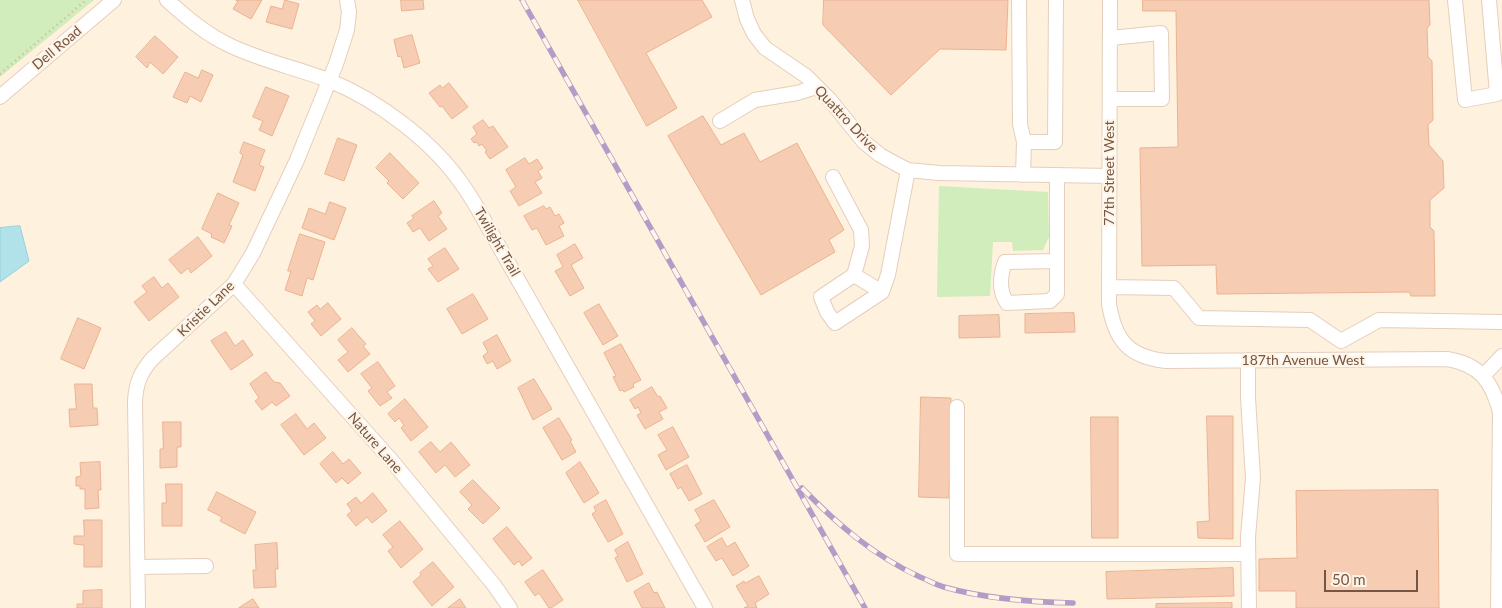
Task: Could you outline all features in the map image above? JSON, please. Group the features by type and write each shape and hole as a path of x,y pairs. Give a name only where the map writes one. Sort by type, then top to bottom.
{"street":[{"name":"Dell Road","path":"0,97 114,0"},
{"name":"Twilight Trail","path":"167,0 207,33 230,46 254,56 330,81 378,106 410,130 438,156 464,186 705,608"},
{"name":"Kristie Lane","path":"138,608 136,386 142,371 152,359 234,284 253,253 330,81 347,30 349,12 346,0"},
{"name":"Quattro Drive","path":"742,0 747,19 754,34 765,48 806,76 830,100 864,142 880,155 908,170 939,173 1109,176"},
{"path":"1019,0 1020,124 1024,142 1023,175"},
{"path":"1024,142 1055,142 1056,0"},
{"name":"77th Street West","path":"1110,0 1109,304 1112,321 1119,338 1124,343"},
{"path":"1455,0 1465,100 1497,94 1489,0"},
{"path":"1110,38 1161,33 1162,99 1110,99"},
{"path":"720,121 755,100 796,93 816,86"},
{"path":"833,177 861,230 862,246 854,275 821,297 826,312 835,323 882,292 888,275 908,170"},
{"path":"1057,175 1057,261 1057,294 1050,301 1007,302 1003,297 1000,286 1005,262 1057,261"},
{"path":"854,275 882,292"},
{"name":"Nature Lane","path":"234,284 392,461 510,608"},
{"path":"1109,287 1174,288 1199,318 1310,320 1341,341"},
{"path":"1341,341 1379,320 1502,322"},
{"path":"1341,341 1341,360"},
{"name":"187th Avenue West","path":"1124,343 1148,359 1166,361 1447,359 1460,361 1473,367 1483,376"},
{"path":"1498,608 1500,412 1495,393 1483,376 1502,356"},
{"path":"1248,360 1248,398 1254,478 1248,537 1249,608"},
{"path":"957,407 957,554 1248,554"},
{"path":"138,567 206,566"}],"path":[{"path":"0,74 86,0"}],"green space":[{"path":"0,0 94,0 0,77"},
{"path":"939,186 1048,192 1049,237 1043,250 1013,251 1012,242 993,242 990,296 937,297"}],"water":[{"path":"20,226 29,261 0,282 0,228"}],"building":[{"path":"236,0 262,0 251,19 233,9 238,1"},
{"path":"285,0 299,4 292,29 266,22 271,6 282,9"},
{"path":"401,0 423,0 424,9 402,11"},
{"path":"578,0 702,0 712,17 646,53 677,108 647,126"},
{"path":"824,0 1008,0 1006,50 940,49 891,95 823,25"},
{"path":"1143,0 1429,0 1430,25 1427,28 1428,57 1432,61 1433,120 1428,125 1429,145 1443,161 1444,188 1430,200 1430,227 1434,231 1435,296 1411,296 1409,292 1217,294 1216,265 1142,266 1140,148 1178,147 1176,11 1143,11"},
{"path":"412,35 420,63 404,68 401,56 398,57 394,40"},
{"path":"155,36 178,57 163,74 150,62 147,68 136,57"},
{"path":"202,70 213,75 201,102 190,96 187,103 173,97 185,72 198,78"},
{"path":"449,83 468,107 452,119 429,93 440,85 442,88"},
{"path":"266,87 289,96 272,136 259,130 263,121 253,117"},
{"path":"703,116 721,145 744,133 760,162 797,143 844,230 829,240 835,252 761,295 668,136"},
{"path":"483,120 489,128 493,126 508,147 490,159 482,144 479,146 477,142 474,143 471,139 477,134 473,127"},
{"path":"338,138 357,145 344,181 325,174"},
{"path":"244,142 265,150 259,165 264,167 255,191 233,182 243,155 240,153"},
{"path":"390,153 419,183 403,199 387,183 389,181 376,168"},
{"path":"525,158 529,164 537,159 543,168 538,171 542,178 535,182 542,193 519,206 510,191 516,187 506,170"},
{"path":"218,193 239,203 229,225 232,226 224,243 211,237 212,234 202,229"},
{"path":"434,201 442,213 438,216 447,229 429,241 420,228 413,232 407,223 414,218 412,216"},
{"path":"330,202 346,208 334,240 302,228 309,208 325,214"},
{"path":"544,206 546,209 550,207 555,216 559,214 564,223 559,226 564,236 546,245 537,228 532,230 524,216"},
{"path":"300,234 325,242 313,280 307,278 302,296 285,290 291,271 288,271"},
{"path":"198,237 212,256 191,273 188,268 181,274 169,260"},
{"path":"575,244 583,258 571,265 584,288 570,296 555,271 563,267 557,255"},
{"path":"445,248 459,269 438,282 428,269 433,266 428,259"},
{"path":"154,277 162,288 168,283 179,297 149,321 134,302 147,292 142,286"},
{"path":"473,294 488,319 462,334 447,309"},
{"path":"328,303 341,319 321,336 311,324 315,321 308,312 317,305 320,309"},
{"path":"599,304 618,336 603,345 584,313"},
{"path":"1074,313 1075,332 1025,333 1025,314"},
{"path":"999,315 1000,337 959,338 959,316"},
{"path":"78,318 101,328 84,369 61,359"},
{"path":"352,328 366,344 363,346 370,354 348,372 338,360 348,352 338,340"},
{"path":"226,332 235,346 243,340 253,355 231,370 211,341"},
{"path":"497,335 511,361 497,369 493,361 487,364 483,356 488,352 483,343"},
{"path":"621,344 641,380 633,384 634,387 624,392 623,390 620,391 613,377 616,376 604,353"},
{"path":"378,362 395,386 387,392 392,398 380,406 368,391 372,388 361,374"},
{"path":"266,372 274,382 280,383 290,396 276,406 272,402 262,410 255,401 259,398 250,384"},
{"path":"534,379 552,409 533,420 518,388"},
{"path":"75,384 92,384 93,408 97,408 98,425 70,427 69,409 76,409"},
{"path":"652,387 667,408 659,412 663,419 645,429 637,415 641,413 638,407 635,409 630,400"},
{"path":"921,397 951,398 949,498 919,497"},
{"path":"405,399 428,427 411,441 401,428 404,425 399,418 395,422 388,414"},
{"path":"296,414 307,429 314,423 326,438 304,455 281,425"},
{"path":"1207,416 1233,416 1233,539 1198,538 1197,522 1209,521"},
{"path":"1091,417 1118,417 1118,538 1092,538"},
{"path":"559,418 572,440 570,441 576,452 562,460 543,428"},
{"path":"163,422 181,422 181,447 177,447 177,467 160,468 160,449 163,449"},
{"path":"673,427 689,457 666,470 658,455 667,450 658,435"},
{"path":"431,442 440,452 451,442 470,465 455,477 445,465 436,473 419,452"},
{"path":"333,452 343,464 349,459 361,473 348,484 342,478 336,483 320,464"},
{"path":"100,462 101,490 98,490 99,508 85,509 85,489 80,489 80,486 76,486 76,477 81,476 80,463"},
{"path":"580,462 599,493 584,503 566,473"},
{"path":"687,465 702,494 689,501 681,487 678,489 670,474"},
{"path":"473,480 500,508 483,524 468,509 472,505 460,492"},
{"path":"166,484 182,484 182,526 162,526 162,503 166,503"},
{"path":"1438,490 1439,608 1296,608 1296,591 1259,591 1259,559 1297,558 1296,491"},
{"path":"217,492 256,512 245,534 220,521 222,517 208,510"},
{"path":"373,493 387,511 372,523 367,517 356,526 347,515 352,511 347,504 356,497 361,503"},
{"path":"606,500 623,534 608,542 592,514 596,511 594,507"},
{"path":"714,500 730,527 705,542 695,525 701,521 695,510"},
{"path":"84,520 102,520 102,567 84,567 84,545 74,544 74,536 84,536"},
{"path":"400,521 423,549 401,568 388,551 393,547 383,535"},
{"path":"507,527 532,558 522,566 519,561 514,565 493,539"},
{"path":"722,538 727,547 735,542 749,566 733,576 722,558 716,561 707,547"},
{"path":"628,542 643,574 627,582 615,558 618,556 615,550"},
{"path":"277,543 278,569 275,569 276,587 254,588 253,570 256,570 255,545"},
{"path":"433,562 454,587 432,606 413,582"},
{"path":"1233,568 1234,596 1107,599 1106,572"},
{"path":"543,570 563,600 551,608 549,608 539,593 535,596 525,582"},
{"path":"759,576 769,594 755,603 757,608 744,608 748,606 736,586"},
{"path":"649,583 654,593 657,592 665,608 642,608 634,592"},
{"path":"102,590 102,608 77,608 77,604 83,604 83,591"},
{"path":"253,599 259,608 239,608"},
{"path":"460,599 466,608 448,608"},
{"path":"1232,603 1232,608 1156,608 1156,604"}],"railway":[{"path":"522,0 865,608"},
{"path":"802,488 829,514 872,549 903,569 935,584 992,597 1024,601 1073,603"}]}
